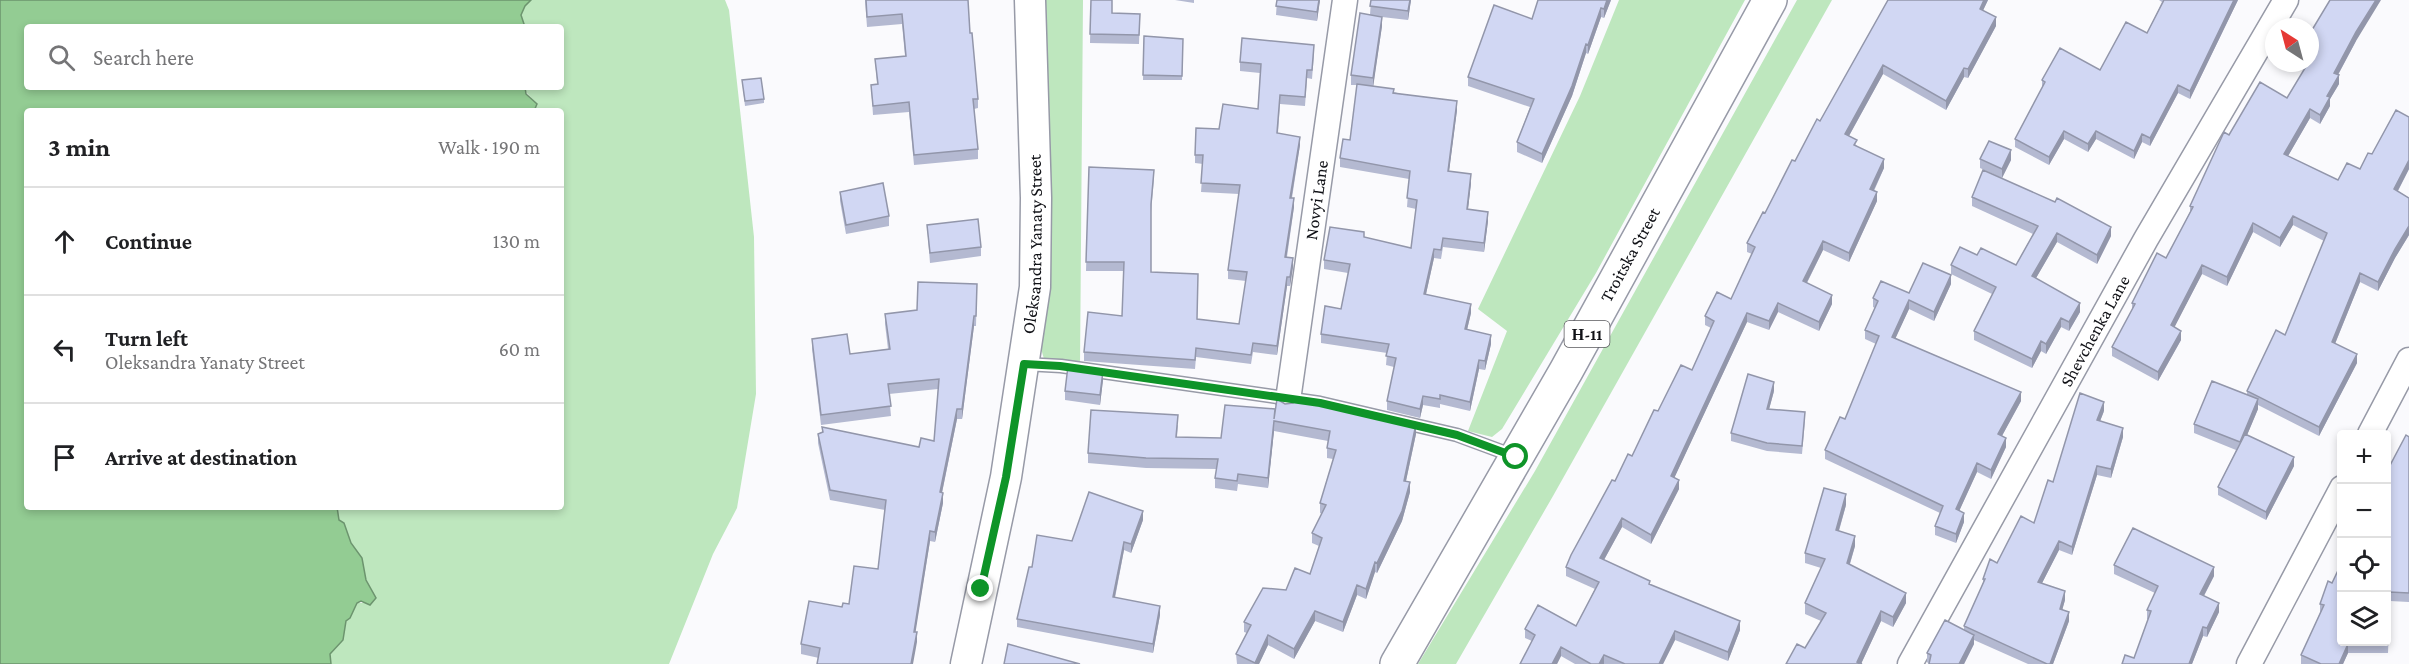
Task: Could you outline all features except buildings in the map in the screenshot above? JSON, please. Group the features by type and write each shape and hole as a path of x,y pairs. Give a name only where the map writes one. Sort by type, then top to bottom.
{"main road":[{"name":"Troitska Street","path":"1397,664 1566,371 1770,0"}],"street":[{"name":"Oleksandra Yanaty Street","path":"966,664 1006,477 1035,287 1036,187 1030,0"},
{"name":"Novyi Lane","path":"1288,400 1345,0"},
{"name":"Shevchenka Lane","path":"1911,664 2146,239 2286,0"},
{"path":"2373,430 2409,360"},
{"path":"2249,664 2337,497"}],"lane":[{"path":"1024,364 1060,366 1320,403 1457,435 1516,457"}],"shaded area":[{"path":"0,0 531,0 521,15 524,24 24,24 24,90 525,90 526,94 537,104 535,108 24,108 24,510 337,510 339,520 344,523 351,543 362,558 366,580 376,598 370,605 361,601 357,603 350,618 346,621 343,640 330,654 331,664 0,664"},
{"path":"531,0 725,0 729,10 754,237 756,394 737,508 713,554 669,664 331,664 330,654 343,640 346,621 357,603 366,603 376,598 366,580 362,558 351,543 344,523 339,520 337,510 564,510 564,108 535,108 537,104 525,90 564,90 564,24 524,24 521,15"},
{"path":"1044,0 1083,0 1080,366 1044,359 1040,345"},
{"path":"1619,0 1745,0 1596,273 1502,429 1492,437 1468,431 1507,331 1478,309 1580,96"},
{"path":"1797,0 1832,0 1456,664 1418,664 1535,471"}],"route":[{"path":"981,589 1006,477 1024,364 1060,366 1320,403 1457,435 1516,457"}]}
